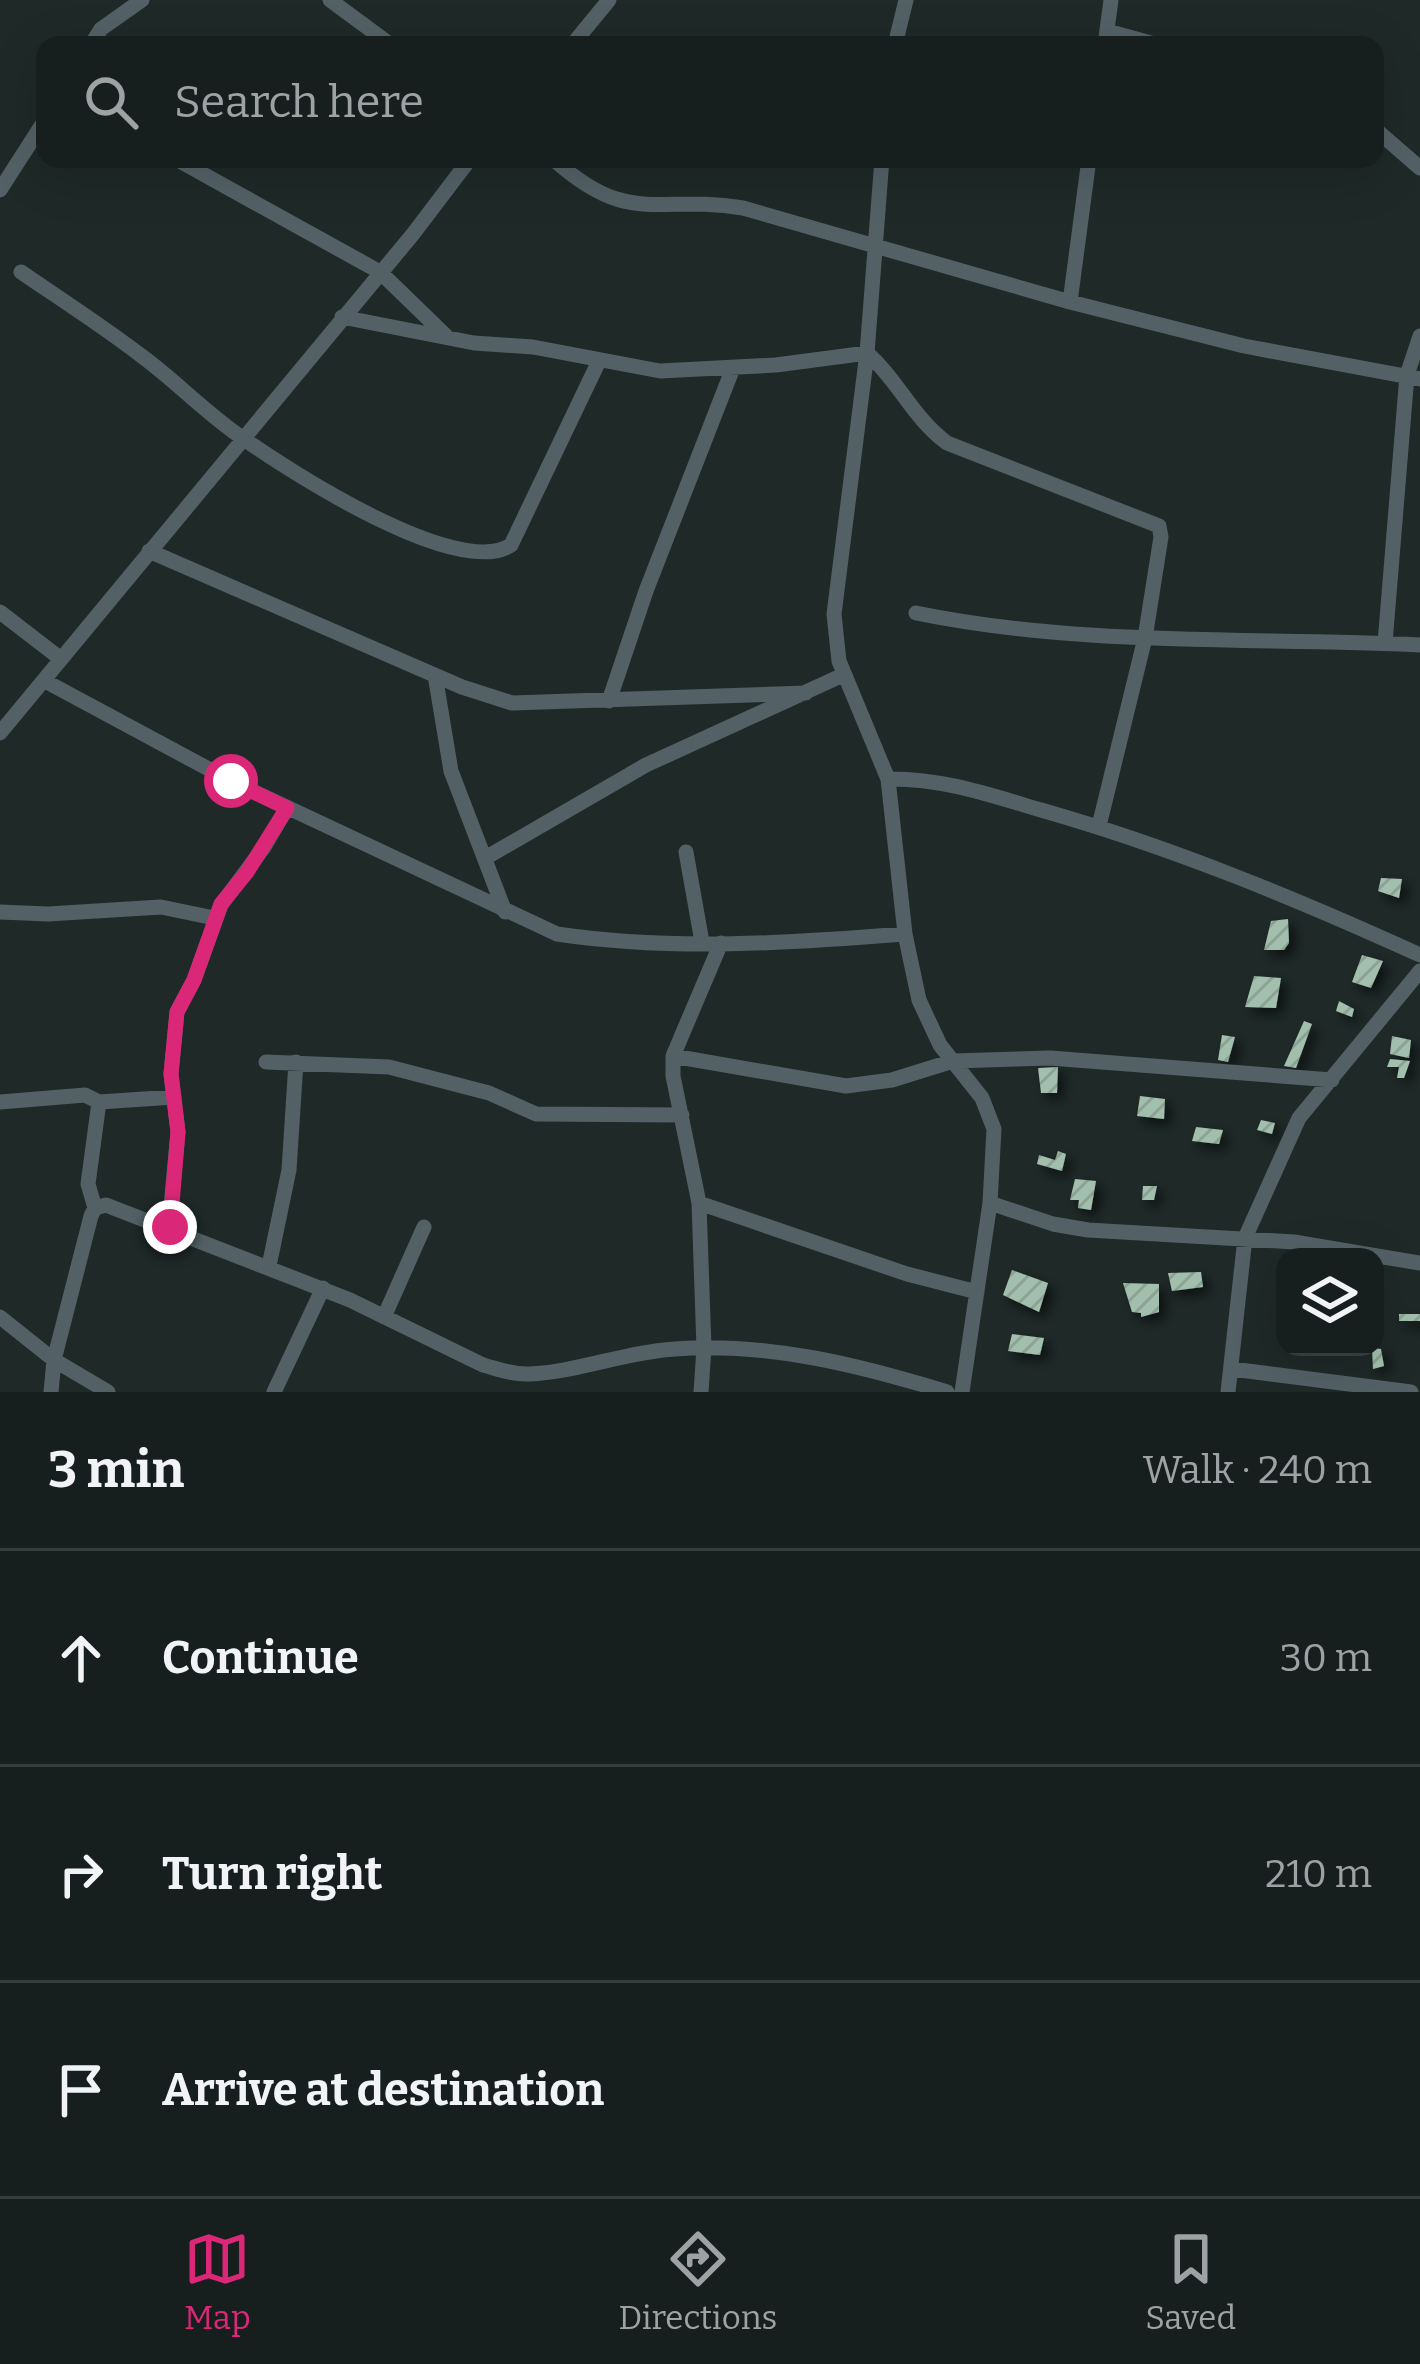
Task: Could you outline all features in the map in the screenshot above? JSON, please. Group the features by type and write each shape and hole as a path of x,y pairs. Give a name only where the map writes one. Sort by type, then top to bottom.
{"street":[{"path":"96,36 142,0"},
{"path":"330,0 379,36"},
{"path":"579,36 609,0"},
{"path":"897,36 906,0"},
{"path":"1106,36 1111,0"},
{"path":"0,190 36,134"},
{"path":"1384,137 1420,167"},
{"path":"192,168 380,272 449,338"},
{"path":"0,733 463,168"},
{"path":"567,168 618,202 743,208 1070,302 1291,357 1413,377"},
{"path":"882,168 867,353 835,595 837,647 843,675 888,779 905,934 919,1000 940,1045 982,1098 994,1129 990,1203 962,1392"},
{"path":"1070,302 1088,168"},
{"path":"21,272 145,358 241,437 346,504 426,540 466,552 502,551 511,545 599,361"},
{"path":"342,317 659,371 867,353 886,370 924,426 946,442 1159,526 1145,638 1099,826"},
{"path":"1385,643 1420,336"},
{"path":"609,700 733,368"},
{"path":"149,551 434,675 512,703 806,693"},
{"path":"0,612 61,659"},
{"path":"916,613 1012,631 1420,645"},
{"path":"434,675 452,771 505,912"},
{"path":"487,857 646,765 843,675"},
{"path":"45,681 287,808 540,928 587,938 721,943 905,934"},
{"path":"888,779 921,778 1099,826 1254,884 1420,955"},
{"path":"170,1227 178,1132 172,1031 182,998 202,961 214,918 287,808"},
{"path":"686,852 702,942"},
{"path":"0,912 160,907 214,918"},
{"path":"701,1392 699,1203 673,1056 721,943"},
{"path":"1228,1392 1245,1238 1299,1118 1420,971"},
{"path":"673,1056 846,1085 892,1080 953,1061 1050,1058 1332,1080"},
{"path":"266,1062 389,1067 489,1093 536,1114 682,1114"},
{"path":"268,1266 289,1171 296,1062"},
{"path":"0,1102 85,1095 99,1102 174,1097"},
{"path":"50,1392 95,1208 88,1184 99,1102"},
{"path":"699,1203 907,1274 977,1292"},
{"path":"990,1203 1088,1230 1245,1238 1420,1263"},
{"path":"95,1208 106,1205 170,1227 323,1288 484,1365 529,1374 629,1354 704,1348 848,1363 947,1392"},
{"path":"384,1316 424,1227"},
{"path":"274,1392 323,1288"},
{"path":"3,1323 108,1392"},
{"path":"1232,1369 1412,1392"}],"building":[{"path":"1381,878 1402,879 1399,898 1378,891"},
{"path":"1288,919 1289,943 1284,950 1264,950 1271,921"},
{"path":"1362,955 1383,961 1371,988 1352,982"},
{"path":"1254,976 1281,978 1276,1008 1245,1007"},
{"path":"1339,1001 1354,1009 1352,1017 1336,1011"},
{"path":"1304,1021 1312,1024 1296,1068 1284,1066"},
{"path":"1222,1035 1235,1037 1228,1062 1218,1060"},
{"path":"1392,1036 1411,1040 1409,1058 1390,1054"},
{"path":"1390,1059 1410,1061 1404,1078 1397,1078 1399,1067 1387,1067"},
{"path":"1058,1067 1057,1093 1041,1093 1038,1068"},
{"path":"1140,1096 1165,1099 1164,1119 1137,1116"},
{"path":"1261,1120 1275,1123 1272,1134 1257,1130"},
{"path":"1196,1127 1223,1130 1219,1144 1192,1141"},
{"path":"1058,1151 1066,1154 1062,1171 1037,1164 1039,1155 1055,1160"},
{"path":"1075,1179 1096,1181 1091,1210 1078,1208 1079,1200 1070,1200"},
{"path":"1143,1186 1157,1186 1154,1200 1142,1200"},
{"path":"1012,1270 1048,1283 1039,1312 1003,1295"},
{"path":"1201,1272 1203,1287 1172,1291 1168,1273"},
{"path":"1123,1283 1159,1284 1159,1312 1141,1317 1132,1312"},
{"path":"1399,1314 1420,1314 1420,1321 1399,1321"},
{"path":"1012,1334 1044,1338 1040,1355 1008,1351"},
{"path":"1372,1356 1382,1356 1384,1366 1373,1369"}],"route":[{"path":"170,1227 178,1132 171,1074 177,1012 202,961 221,904 287,808 231,781"}]}
